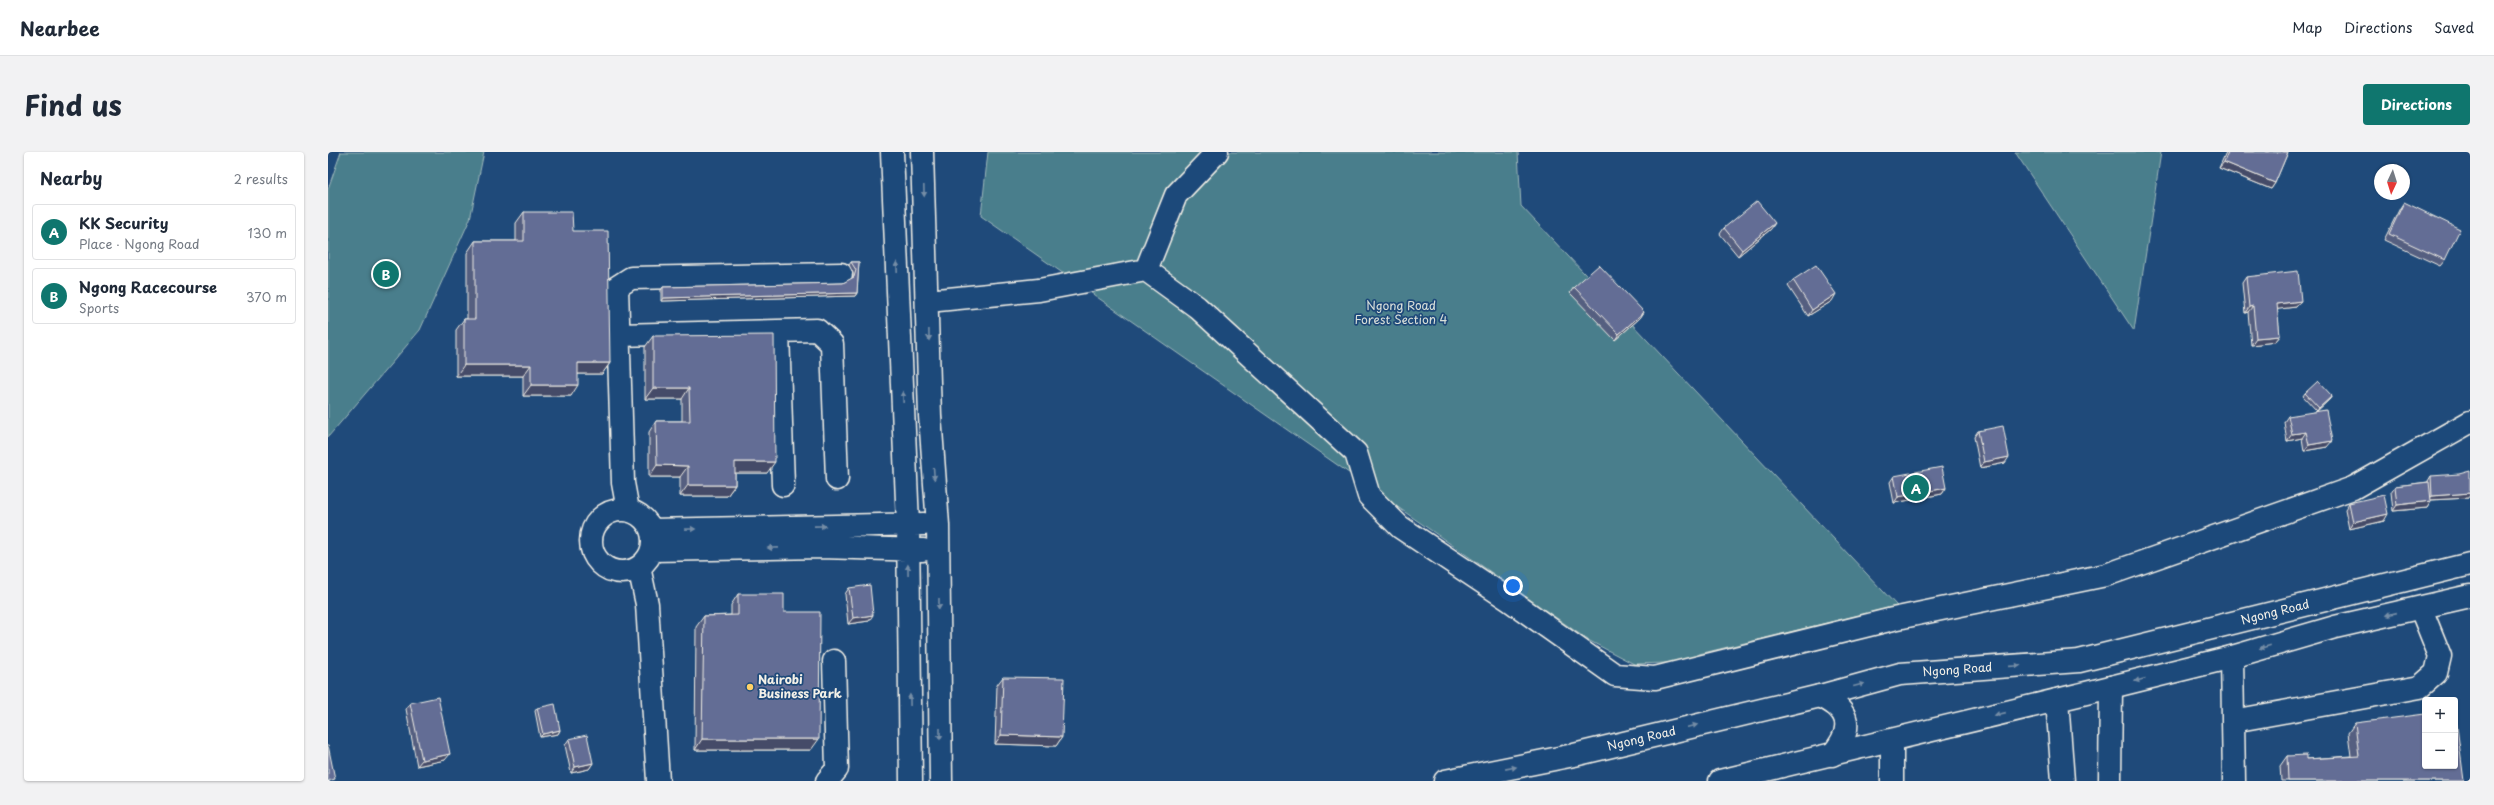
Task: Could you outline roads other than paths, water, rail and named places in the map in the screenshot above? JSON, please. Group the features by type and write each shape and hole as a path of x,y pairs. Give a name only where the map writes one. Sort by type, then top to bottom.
{"main road":[{"path":"892,152 908,524 911,781"},
{"path":"922,152 928,300 930,416 938,525 941,781"},
{"path":"1146,270 1176,195 1217,152"},
{"path":"928,300 1039,290 1146,270 1197,307 1356,453 1369,496 1400,527 1615,675 1654,678 1893,619 2106,575 2353,488 2470,422"},
{"path":"628,510 623,484 617,288 631,278 841,274"},
{"path":"618,335 817,330 832,344 837,479"},
{"path":"778,331 783,485"},
{"path":"658,781 647,604 647,549 646,521 628,510 618,510 600,518 590,536 590,546 600,564 609,570 619,572 630,571 647,549 908,524 938,525"},
{"path":"647,549 821,547 938,551"},
{"name":"Ngong Road","path":"1445,781 1574,755 1820,696 1900,674 2079,661 2470,564"},
{"path":"1720,781 1776,775 1832,755 2232,657 2335,627 2470,596"},
{"path":"2233,721 2420,687 2436,673 2440,656 2421,609"},
{"path":"2232,657 2234,781"},
{"path":"827,781 837,769 834,661"},
{"path":"2110,781 2111,687"},
{"path":"1820,696 1835,702 1844,712 1847,722 1843,742 1832,755"},
{"path":"2057,700 2063,781"},
{"path":"1892,741 1892,781"}],"place":[{"name":"Ngong Racecourse","path":"386,274"},
{"name":"KK Security","path":"1916,488"},
{"name":"Nairobi Business Park","path":"750,687"}],"park label":[{"name":"Ngong Road Forest Section 4","path":"1401,313"}]}
